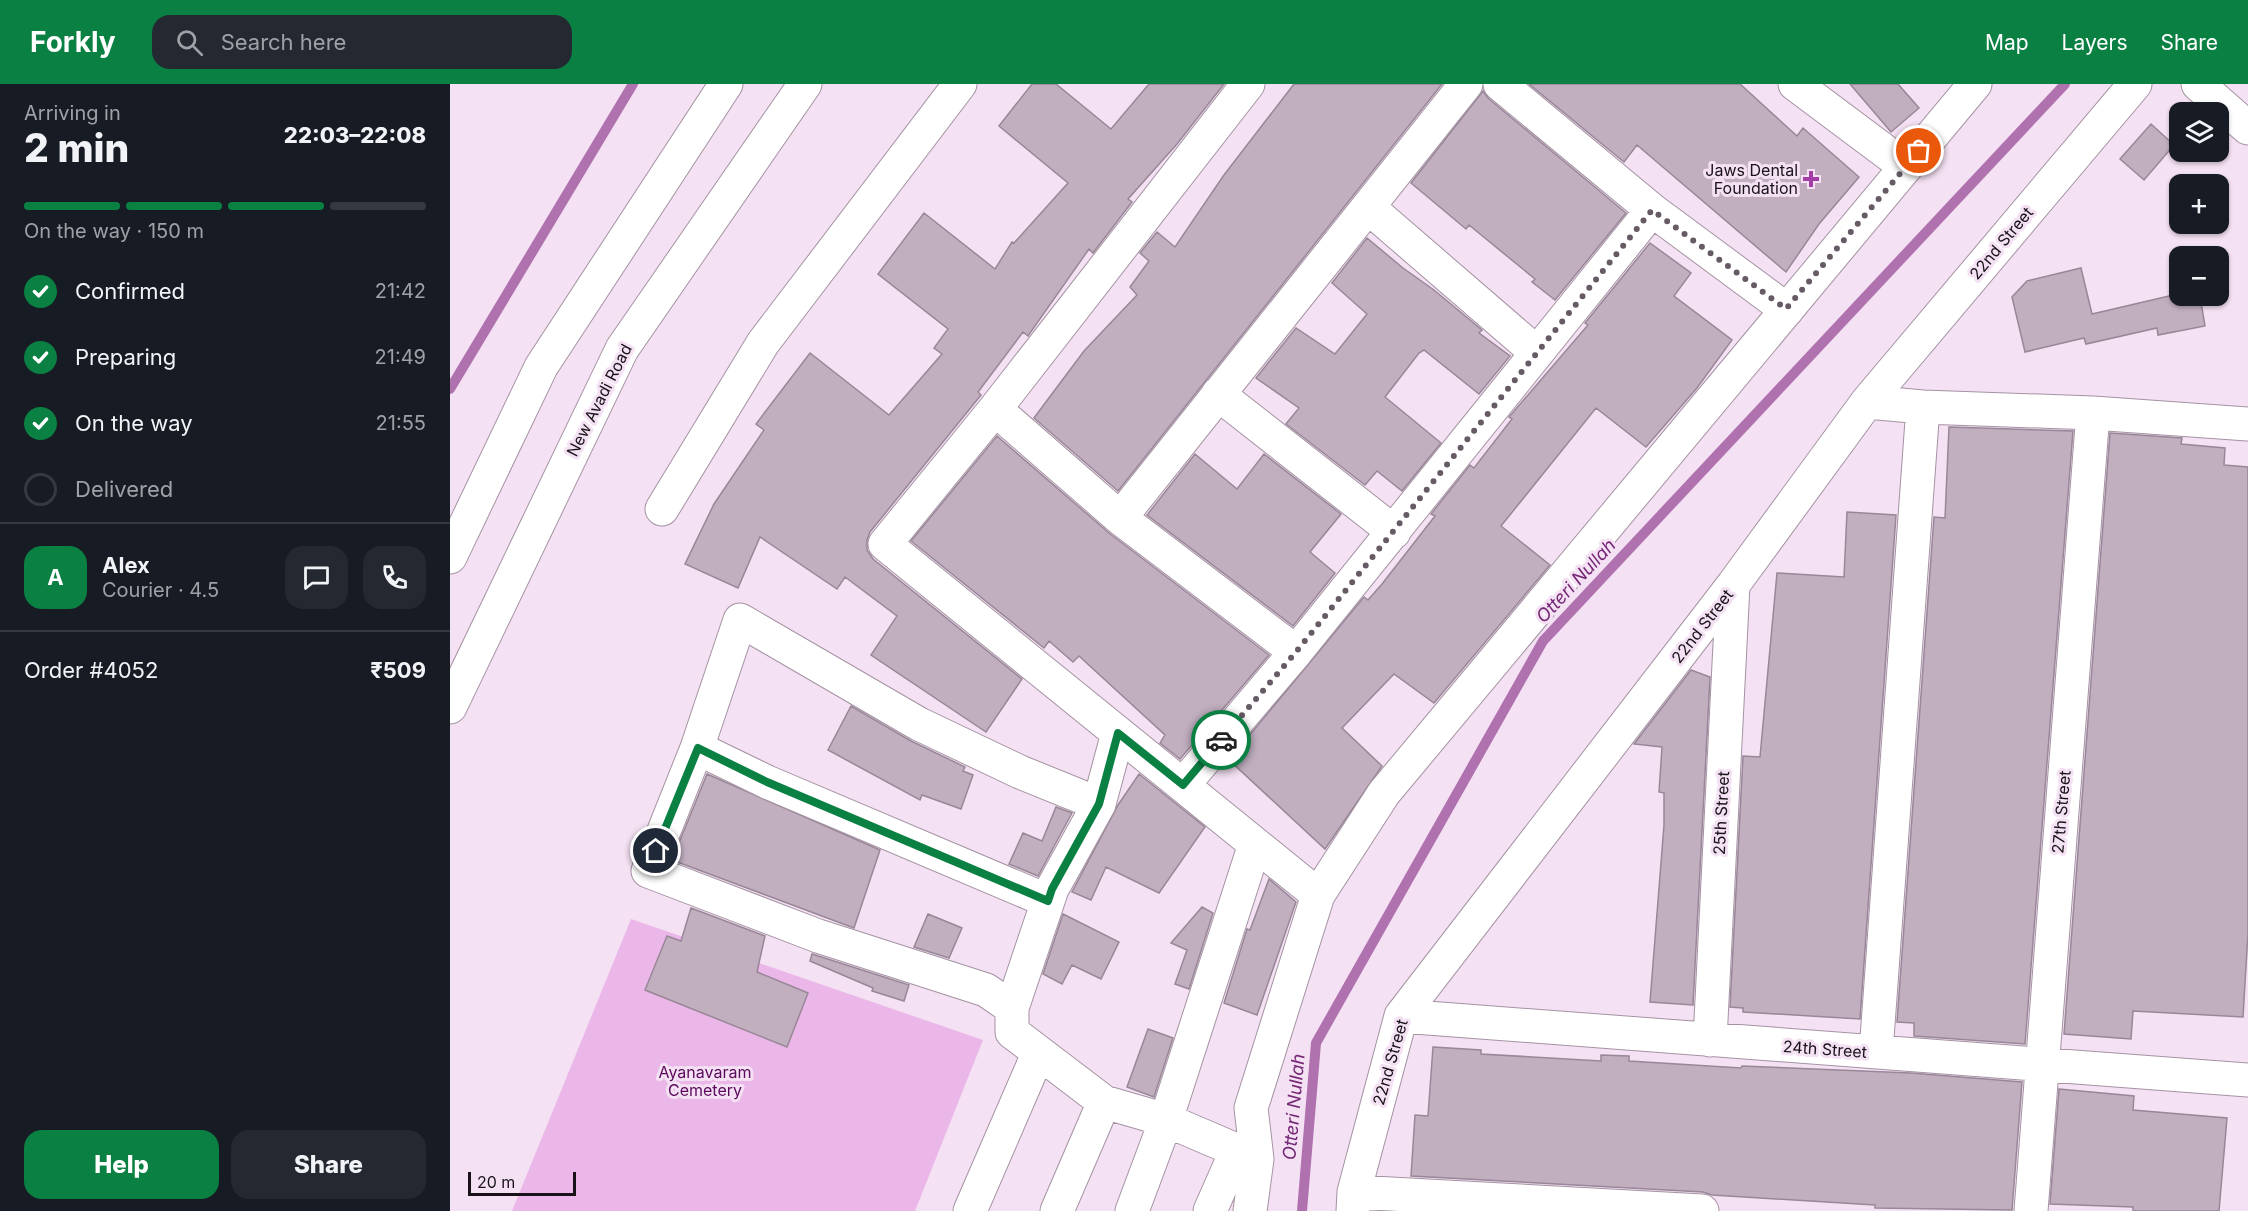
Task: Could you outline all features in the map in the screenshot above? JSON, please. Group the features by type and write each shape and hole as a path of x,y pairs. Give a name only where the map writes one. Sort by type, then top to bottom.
{"street":[{"path":"450,557 541,367 726,84"},
{"name":"New Avadi Road","path":"450,707 622,349 805,84"},
{"path":"662,509 763,343 960,84"},
{"path":"1248,84 995,409 885,544 1318,895"},
{"path":"1120,519 1466,84"},
{"path":"1500,84 1652,210 1786,309"},
{"path":"1795,84 1905,167"},
{"path":"1250,1211 1246,1155 1251,1108 1318,895 1384,793 1975,84"},
{"name":"22nd Street","path":"1354,1202 1401,1016 1733,585 1867,402 2135,84"},
{"path":"2198,84 2248,128"},
{"path":"1368,207 1537,353"},
{"path":"1183,785 1394,532 1652,210"},
{"path":"1218,394 1394,532"},
{"path":"1867,402 1923,407 2093,413 2248,424"},
{"path":"1876,1052 1923,407"},
{"path":"995,409 1120,519 1296,652"},
{"name":"27th Street","path":"2031,1211 2093,413"},
{"name":"25th Street","path":"1710,1041 1733,585"},
{"path":"1012,1008 986,990 818,936 648,871 698,748 740,621 919,724 1020,772 1099,804"},
{"path":"1118,733 1099,804 1052,889 1012,1008 1012,1032 1104,1102 1166,1120 1246,1155"},
{"path":"698,748 767,782 1048,901"},
{"path":"1132,1211 1166,1120 1255,844"},
{"name":"24th Street","path":"1401,1016 2248,1080"},
{"path":"970,1211 1038,1054"},
{"path":"1057,1211 1104,1102"},
{"path":"1210,1211 1246,1155"},
{"path":"1354,1202 1702,1211"}],"green space":[{"name":"Ayanavaram Cemetery","path":"631,919 983,1040 915,1211 512,1211"}],"building":[{"path":"1032,84 1056,84 1111,129 1149,84 1224,84 1177,144 1128,199 1132,202 1093,253 1089,249 1028,336 1023,332 978,392 981,395 870,532 867,540 867,550 873,559 1022,679 986,732 871,655 897,616 845,577 837,589 760,537 738,588 685,564 714,504 764,430 756,424 810,353 889,415 942,354 934,348 948,329 878,274 924,213 995,269 1012,242 1014,243 1068,183 999,126"},
{"path":"1294,84 1442,84 1118,491 1034,418 1084,351 1137,295 1130,287 1149,261 1140,253 1157,232 1175,247 1224,175"},
{"path":"1529,84 1740,84 1797,136 1803,128 1859,177 1819,224 1786,272 1637,145 1624,162"},
{"path":"1850,84 1898,84 1919,108 1891,132"},
{"path":"1483,91 1488,98 1626,213 1555,300 1532,282 1535,279 1469,225 1466,229 1411,183"},
{"path":"2151,124 2169,140 2169,151 2144,180 2120,159"},
{"path":"1367,238 1434,290 1482,330 1479,333 1510,356 1479,394 1424,350 1419,353 1385,397 1441,443 1402,491 1377,471 1365,485 1286,424 1299,408 1256,378 1296,328 1335,354 1367,314 1332,283"},
{"path":"1650,243 1691,273 1674,296 1732,340 1697,388 1646,447 1596,408 1501,526 1550,565 1434,703 1394,674 1342,728 1382,766 1325,849 1229,760 1364,597 1368,600 1382,584 1435,516 1431,514 1470,465 1474,468 1512,419 1509,417 1588,325 1585,323"},
{"path":"2081,268 2092,314 2169,296 2169,306 2202,306 2205,326 2158,335 2157,328 2086,344 2084,338 2025,352 2012,297 2027,281"},
{"path":"1949,427 2073,431 2025,1044 1914,1036 1914,1023 1897,1022 1934,517 1945,518"},
{"path":"2110,433 2182,438 2181,444 2225,448 2224,465 2248,467 2248,933 2243,1017 2133,1011 2131,1039 2064,1034"},
{"path":"997,436 1109,533 1269,655 1180,759 1160,743 1165,735 1079,656 1073,662 1049,641 1044,648 911,541"},
{"path":"1195,454 1237,489 1264,454 1341,514 1310,552 1335,573 1293,626 1147,515"},
{"path":"1847,512 1896,515 1860,1019 1743,1012 1743,1008 1730,1007 1743,756 1760,757 1777,573 1844,577"},
{"path":"1691,670 1710,677 1693,1005 1650,1002 1664,825 1664,793 1659,792 1662,747 1634,744"},
{"path":"851,706 911,741 965,767 963,771 973,775 961,809 922,795 920,800 828,750"},
{"path":"707,774 880,850 854,928 672,860"},
{"path":"1139,774 1205,827 1159,893 1106,867 1091,900 1072,892 1118,805"},
{"path":"1056,807 1072,813 1038,876 1009,864 1023,833 1042,841"},
{"path":"1269,879 1296,902 1257,1015 1224,1003 1247,929 1250,930"},
{"path":"1202,907 1213,913 1189,989 1175,984 1187,950 1171,943"},
{"path":"691,908 765,936 757,972 808,993 787,1047 645,990 667,936 681,941"},
{"path":"928,914 962,928 949,958 914,947"},
{"path":"1063,914 1119,942 1101,979 1072,965 1062,984 1043,974"},
{"path":"812,954 909,985 904,1001 872,991 873,988 810,961"},
{"path":"1148,1029 1173,1038 1154,1097 1127,1087"},
{"path":"1433,1047 1481,1050 1481,1054 1601,1061 1601,1055 1629,1056 1629,1061 1741,1068 1742,1066 1911,1073 2022,1082 2012,1210 1875,1208 1875,1205 1712,1195 1703,1192 1411,1176 1415,1115 1428,1116"},
{"path":"2059,1089 2134,1096 2133,1110 2227,1118 2219,1211 2133,1211 2133,1207 2050,1204"}],"waterway":[{"path":"450,389 633,84"},
{"name":"Otteri Nullah","path":"1302,1211 1316,1043 1543,641 2065,84"}],"way so far":[{"path":"1221,740 1296,652 1652,210 1786,309 1919,151"}],"place":[{"name":"Jaws Dental Foundation","path":"1811,179"}],"route":[{"path":"656,851 698,748 767,782 1048,901 1052,889 1099,804 1118,733 1183,785 1221,740"}]}
